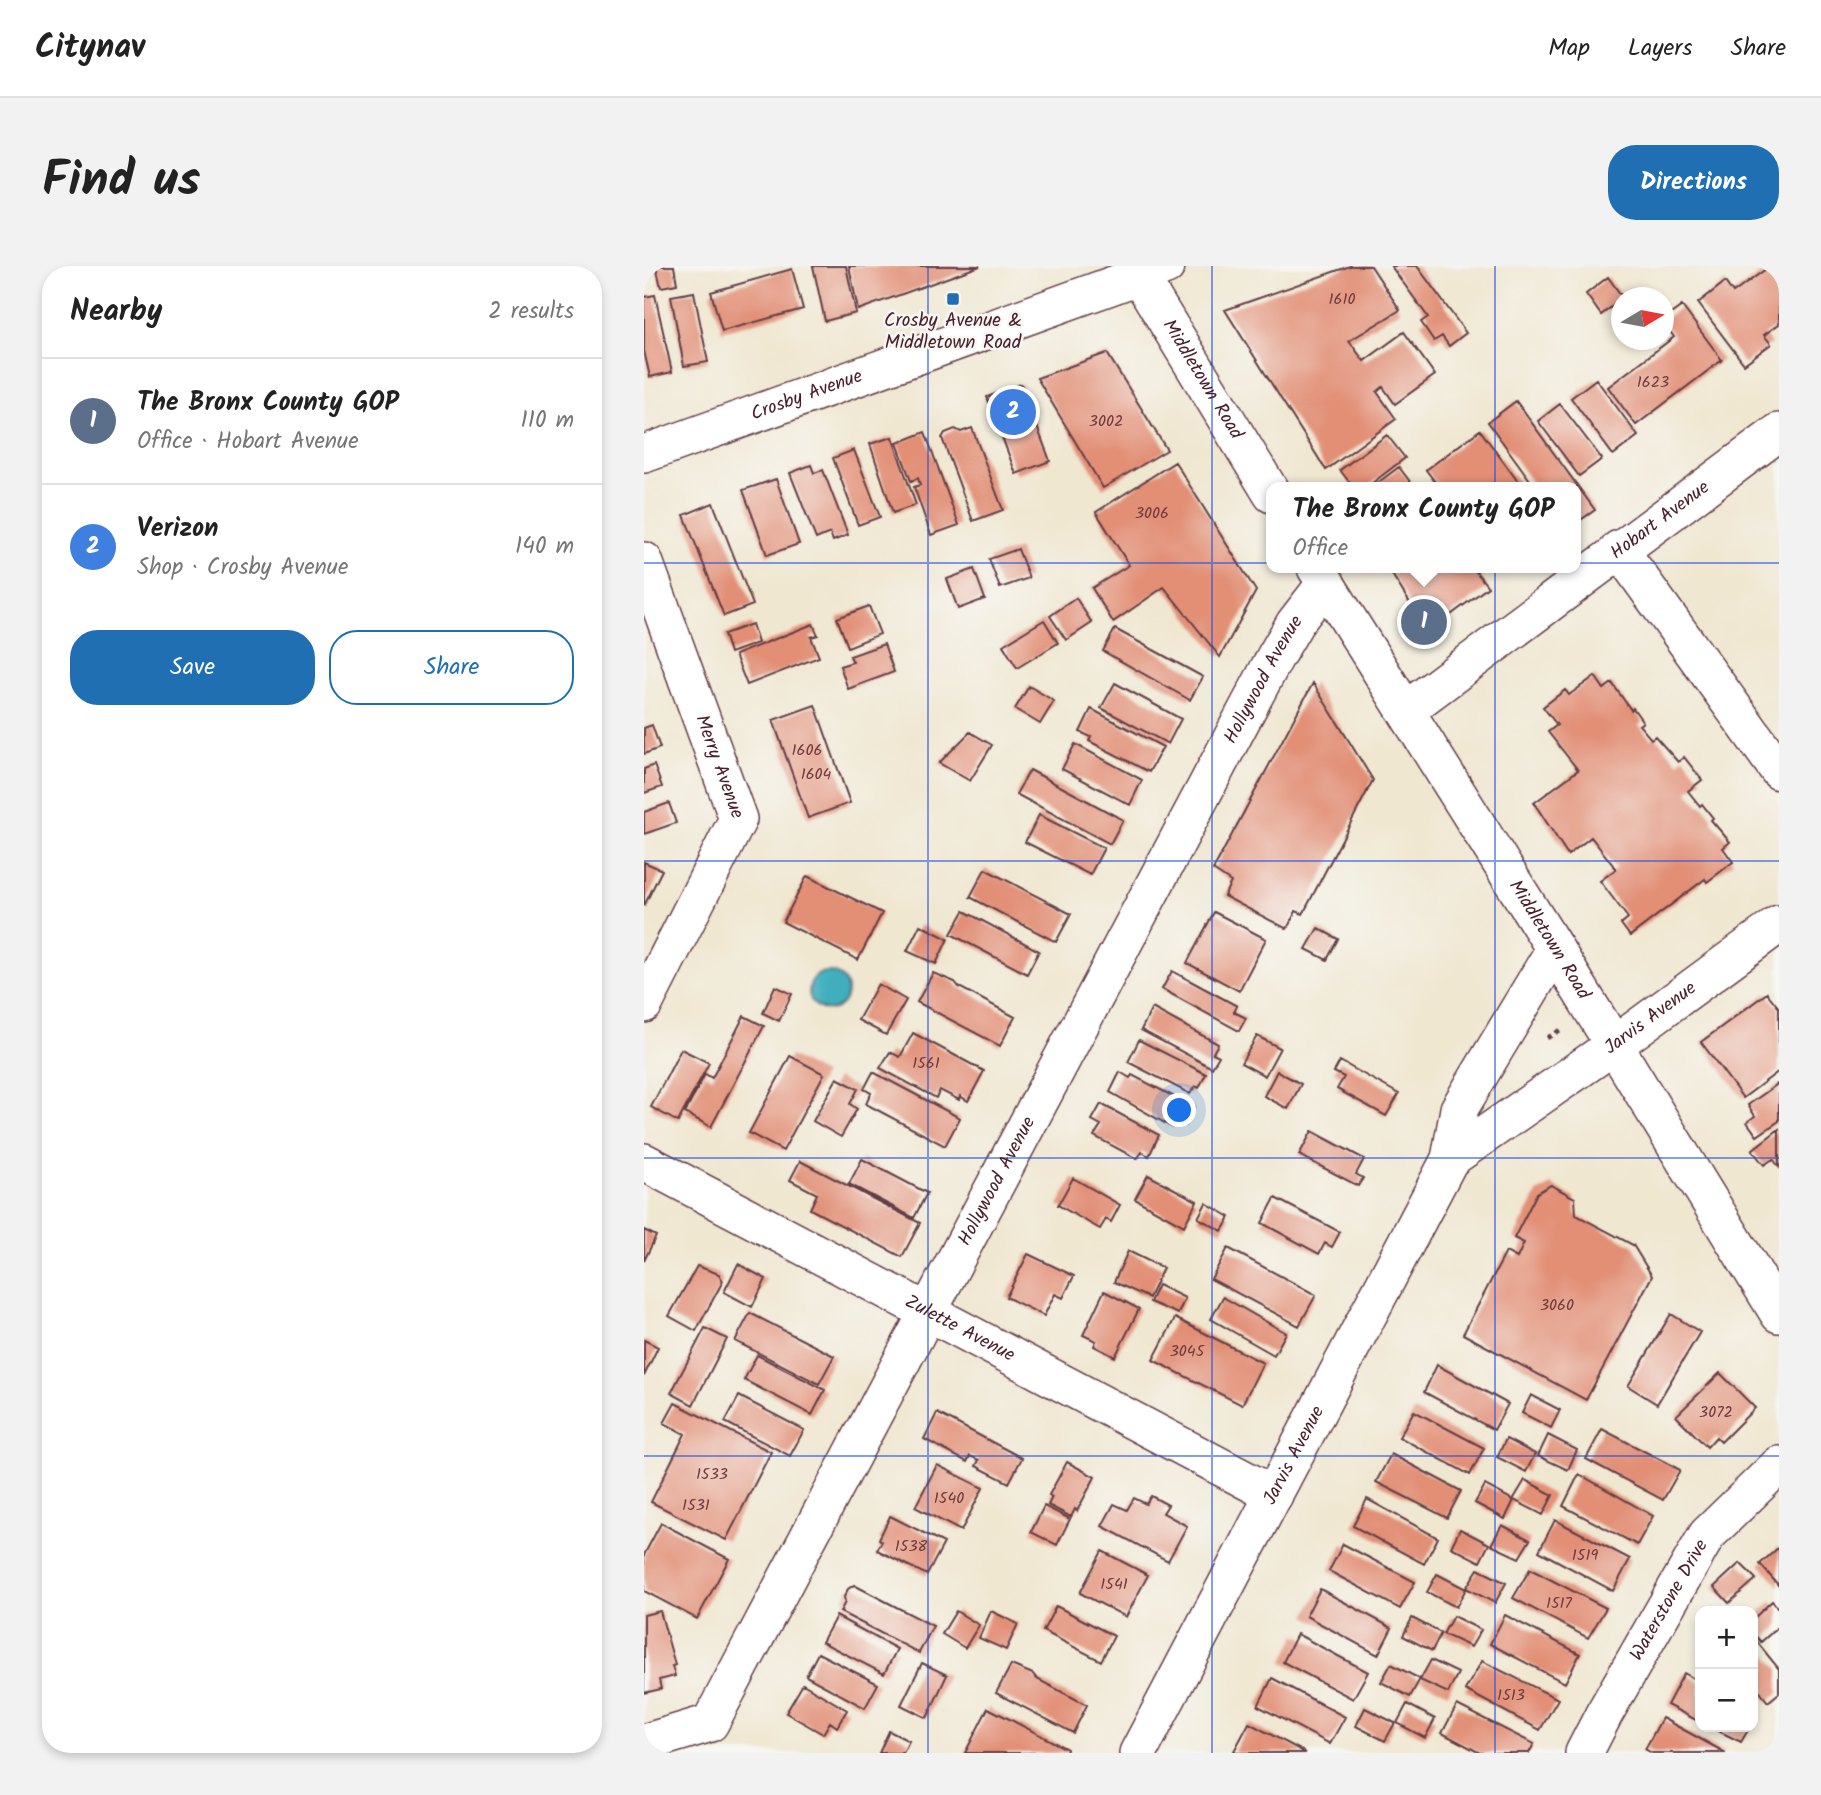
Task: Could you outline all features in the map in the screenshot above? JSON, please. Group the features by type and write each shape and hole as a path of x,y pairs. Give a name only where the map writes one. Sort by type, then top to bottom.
{"street":[{"name":"Crosby Avenue","path":"644,454 1146,269"},
{"name":"Middletown Road","path":"1146,269 1266,483"},
{"name":"Hobart Avenue","path":"1406,710 1779,432"},
{"path":"1619,549 1779,771"},
{"name":"Merry Avenue","path":"644,561 737,819 644,1004"},
{"name":"Middletown Road","path":"1321,575 1779,1314"},
{"name":"Hollywood Avenue","path":"644,1743 710,1723 927,1310 1321,575"},
{"name":"Jarvis Avenue","path":"1450,1159 1613,1046 1779,924"},
{"name":"Jarvis Avenue","path":"1139,1753 1450,1159 1459,1110 1555,949"},
{"name":"Zulette Avenue","path":"644,1162 1274,1495"},
{"name":"Waterstone Drive","path":"1584,1753 1707,1535 1779,1465"}],"path":[{"path":"1547,1038 1562,1029"}],"water":[{"path":"828,972 842,977 847,991 842,1005 828,1010 814,1005 809,991 814,977"}],"building":[{"path":"656,266 674,266 677,284 661,287"},
{"path":"813,266 846,266 856,313 825,321"},
{"path":"849,266 980,266 858,310"},
{"path":"1350,266 1371,266 1400,310 1349,341 1364,361 1404,332 1435,375 1395,404 1383,387 1377,392 1396,419 1326,470 1225,310"},
{"path":"1391,266 1417,266 1466,333 1449,346 1442,336 1434,341 1421,322 1428,317"},
{"path":"1770,266 1779,266 1779,324 1764,335 1771,344 1744,364 1698,303 1725,282 1733,293"},
{"path":"792,269 803,309 722,331 711,292"},
{"path":"1608,277 1615,287 1611,287 1611,307 1601,315 1586,294"},
{"path":"694,292 708,362 684,366 671,296"},
{"path":"655,295 672,372 650,377 644,351 644,297"},
{"path":"1682,306 1722,360 1636,425 1608,387 1657,350 1674,350 1674,312"},
{"path":"1107,353 1167,450 1103,488 1037,378"},
{"path":"1596,379 1638,436 1613,455 1571,398"},
{"path":"1021,384 1050,461 1016,474 987,397"},
{"path":"1516,401 1575,482 1531,482 1488,422"},
{"path":"1560,404 1602,459 1579,476 1538,421"},
{"path":"972,428 1003,510 973,521 942,438 945,433 955,429 961,432"},
{"path":"1480,430 1518,482 1435,482 1426,470"},
{"path":"925,432 959,525 931,535 914,487 920,485 918,478 911,481 897,443"},
{"path":"1387,435 1405,458 1374,482 1349,482 1340,470"},
{"path":"892,437 916,505 893,513 870,444"},
{"path":"854,450 880,517 858,525 833,458"},
{"path":"1175,462 1256,591 1220,657 1164,587 1113,622 1092,588 1129,565 1096,512"},
{"path":"811,465 814,473 823,470 848,535 833,541 830,533 816,539 790,473"},
{"path":"1399,467 1410,482 1379,482"},
{"path":"776,479 799,544 767,555 743,490"},
{"path":"1581,491 1595,510 1581,520"},
{"path":"713,503 753,605 724,616 684,515"},
{"path":"1018,549 1029,578 1000,588 989,559"},
{"path":"974,569 985,599 958,609 947,579"},
{"path":"1391,573 1477,573 1488,587 1428,632"},
{"path":"1076,598 1092,623 1066,640 1050,616"},
{"path":"869,606 880,634 848,647 837,618"},
{"path":"1044,620 1058,643 1017,668 1003,645"},
{"path":"752,624 758,643 730,653 724,634"},
{"path":"813,624 818,635 811,637 819,657 747,685 735,655"},
{"path":"1115,629 1203,677 1190,700 1103,651"},
{"path":"884,644 894,672 848,689 840,666 853,662 850,656"},
{"path":"1595,676 1604,689 1612,683 1643,722 1639,725 1651,739 1655,736 1678,762 1684,757 1702,780 1688,791 1700,806 1702,804 1713,818 1711,820 1730,842 1723,848 1733,862 1707,882 1705,879 1630,936 1621,924 1628,918 1600,881 1616,869 1591,837 1568,855 1534,803 1578,770 1548,732 1557,725 1543,707 1565,690 1569,695"},
{"path":"1115,683 1181,719 1168,744 1101,708"},
{"path":"1313,683 1373,780 1303,914 1296,911 1287,929 1224,896 1231,882 1213,870"},
{"path":"1029,686 1054,701 1040,724 1015,709"},
{"path":"815,705 850,803 808,818 773,720"},
{"path":"1091,709 1163,747 1149,772 1089,741 1091,737 1080,732"},
{"path":"652,725 660,748 644,754 644,728"},
{"path":"970,732 992,745 970,781 939,763"},
{"path":"1075,744 1142,780 1130,805 1062,769"},
{"path":"654,765 662,787 644,793 644,769"},
{"path":"1030,770 1123,820 1110,844 1016,794"},
{"path":"669,803 676,823 644,834 644,812"},
{"path":"1039,815 1104,848 1090,875 1025,842"},
{"path":"644,862 662,870 644,906"},
{"path":"985,869 1071,914 1056,942 970,897"},
{"path":"807,876 882,913 858,960 783,922"},
{"path":"964,911 1039,951 1027,974 951,934"},
{"path":"1214,912 1266,939 1239,991 1187,963"},
{"path":"920,925 948,939 936,964 907,951"},
{"path":"1318,928 1338,939 1327,960 1306,949"},
{"path":"1172,971 1237,1006 1234,1012 1246,1018 1239,1031 1162,989"},
{"path":"933,973 955,982 959,987 1015,1017 1000,1046 917,1002"},
{"path":"878,984 906,1000 886,1035 858,1020"},
{"path":"775,986 792,994 779,1021 763,1013"},
{"path":"1767,993 1779,1008 1779,1071 1743,1098 1701,1042"},
{"path":"1152,1008 1218,1044 1213,1053 1219,1056 1212,1068 1141,1030"},
{"path":"744,1016 764,1026 711,1127 685,1113 705,1074 712,1078"},
{"path":"913,1033 984,1071 968,1101 960,1096 959,1100 940,1090 936,1098 880,1068 890,1052 900,1057"},
{"path":"1257,1036 1280,1048 1265,1076 1241,1063"},
{"path":"1139,1040 1206,1074 1199,1088 1195,1086 1190,1094 1128,1062"},
{"path":"681,1049 709,1063 678,1122 651,1107"},
{"path":"790,1056 824,1074 783,1151 749,1133"},
{"path":"1340,1061 1399,1094 1386,1116 1337,1089 1344,1077 1334,1072"},
{"path":"1277,1071 1301,1084 1288,1109 1264,1096"},
{"path":"873,1072 960,1118 945,1146 866,1104 871,1093 864,1089"},
{"path":"1120,1072 1130,1078 1132,1075 1194,1107 1186,1125 1176,1119 1172,1127 1110,1092"},
{"path":"837,1078 858,1089 850,1104 857,1109 841,1137 813,1121"},
{"path":"1779,1083 1779,1121 1757,1136 1747,1122 1755,1116 1748,1105"},
{"path":"1101,1104 1159,1135 1149,1156 1142,1152 1137,1159 1094,1136 1101,1125 1092,1120"},
{"path":"1779,1129 1779,1167 1773,1159 1764,1165 1752,1150"},
{"path":"1312,1131 1364,1159 1356,1174 1363,1178 1358,1186 1299,1155"},
{"path":"862,1159 927,1193 914,1218 849,1184"},
{"path":"800,1161 920,1223 902,1257 810,1209 817,1194 790,1180"},
{"path":"1148,1175 1197,1201 1184,1226 1135,1199"},
{"path":"1073,1178 1120,1205 1111,1222 1106,1219 1100,1229 1058,1205"},
{"path":"1551,1185 1575,1198 1576,1215 1633,1245 1652,1276 1586,1400 1463,1334 1506,1252 1517,1258 1524,1243 1514,1238 1537,1193"},
{"path":"1275,1198 1340,1232 1332,1247 1325,1243 1319,1254 1262,1223"},
{"path":"1206,1203 1230,1217 1222,1231 1198,1218"},
{"path":"644,1230 656,1236 644,1261"},
{"path":"1228,1248 1316,1295 1299,1326 1211,1279"},
{"path":"1128,1251 1163,1268 1149,1298 1114,1282"},
{"path":"1028,1254 1074,1276 1063,1298 1055,1294 1044,1316 1006,1297"},
{"path":"738,1264 766,1279 752,1307 724,1292"},
{"path":"697,1266 719,1274 723,1281 696,1331 669,1316"},
{"path":"1158,1285 1185,1298 1178,1314 1150,1302"},
{"path":"1104,1291 1139,1309 1115,1357 1094,1346 1096,1341 1083,1335"},
{"path":"1223,1297 1286,1333 1274,1355 1211,1319"},
{"path":"750,1313 834,1356 819,1384 735,1341"},
{"path":"1671,1314 1700,1332 1657,1404 1628,1386"},
{"path":"1175,1318 1263,1363 1242,1405 1153,1360"},
{"path":"705,1328 727,1339 693,1405 671,1393"},
{"path":"644,1340 658,1347 644,1376"},
{"path":"757,1355 825,1390 812,1415 744,1380"},
{"path":"1437,1365 1508,1404 1494,1430 1424,1392"},
{"path":"1720,1373 1755,1408 1721,1442 1716,1437 1707,1447 1676,1416"},
{"path":"1531,1395 1560,1410 1551,1428 1522,1413"},
{"path":"739,1396 804,1430 790,1456 725,1422"},
{"path":"675,1403 771,1452 726,1540 651,1502 685,1434 664,1423"},
{"path":"1414,1411 1484,1448 1470,1475 1399,1437"},
{"path":"937,1413 1022,1458 1009,1483 976,1466 979,1460 970,1456 967,1462 924,1439"},
{"path":"1602,1429 1680,1470 1663,1500 1586,1459"},
{"path":"1548,1435 1577,1450 1568,1470 1538,1456"},
{"path":"1506,1439 1535,1454 1526,1472 1497,1457"},
{"path":"1391,1454 1461,1491 1447,1518 1376,1482"},
{"path":"1067,1462 1095,1477 1071,1517 1048,1505 1052,1497 1049,1495"},
{"path":"937,1465 983,1488 961,1531 915,1507"},
{"path":"1579,1474 1653,1516 1637,1545 1563,1506"},
{"path":"1525,1480 1553,1495 1543,1515 1514,1500 1505,1519 1475,1503 1485,1485 1513,1500"},
{"path":"1151,1496 1168,1505 1163,1513 1187,1526 1168,1561 1102,1526 1114,1504 1127,1510 1134,1498 1146,1504"},
{"path":"1367,1499 1438,1538 1424,1564 1353,1526"},
{"path":"1044,1506 1070,1519 1057,1545 1031,1532"},
{"path":"890,1516 944,1543 927,1575 877,1550"},
{"path":"1555,1520 1630,1559 1613,1591 1539,1551"},
{"path":"661,1523 729,1559 697,1619 644,1591 644,1555"},
{"path":"1502,1525 1530,1540 1519,1558 1491,1545"},
{"path":"1460,1529 1489,1544 1480,1562 1451,1547"},
{"path":"1343,1544 1415,1582 1400,1609 1329,1571"},
{"path":"1779,1547 1779,1586 1760,1564"},
{"path":"1102,1551 1148,1575 1126,1617 1080,1593"},
{"path":"1740,1563 1756,1579 1729,1603 1714,1587"},
{"path":"1478,1569 1506,1583 1495,1603 1466,1588"},
{"path":"1530,1569 1606,1608 1588,1638 1513,1598"},
{"path":"1437,1574 1466,1589 1456,1607 1427,1592"},
{"path":"854,1585 933,1626 919,1653 840,1612 848,1589"},
{"path":"1320,1589 1392,1628 1378,1655 1306,1616"},
{"path":"1772,1601 1779,1609 1779,1626 1761,1642 1758,1639 1758,1614"},
{"path":"1056,1606 1114,1636 1101,1661 1043,1631"},
{"path":"660,1611 675,1665 672,1666 675,1676 659,1680 661,1689 644,1693 644,1615"},
{"path":"956,1611 979,1625 965,1648 942,1634"},
{"path":"991,1611 1018,1624 1006,1650 979,1638"},
{"path":"1505,1615 1580,1654 1565,1683 1490,1644"},
{"path":"836,1616 897,1649 884,1674 822,1642"},
{"path":"1453,1616 1481,1630 1471,1647 1443,1634"},
{"path":"1412,1618 1441,1633 1432,1651 1403,1636"},
{"path":"1297,1634 1368,1672 1353,1699 1283,1662"},
{"path":"1758,1643 1779,1669 1779,1693 1768,1702 1758,1689"},
{"path":"818,1653 878,1684 865,1708 806,1676"},
{"path":"1431,1660 1458,1673 1448,1693 1420,1680"},
{"path":"1482,1661 1558,1699 1540,1730 1465,1690"},
{"path":"922,1663 947,1675 927,1718 901,1705"},
{"path":"1391,1664 1420,1679 1410,1697 1381,1682"},
{"path":"1011,1665 1033,1674 1037,1679 1087,1705 1073,1733 996,1693"},
{"path":"1684,1673 1695,1679 1695,1719 1667,1705"},
{"path":"1272,1678 1345,1717 1330,1744 1258,1706"},
{"path":"803,1684 847,1710 837,1727 830,1722 823,1734 786,1713"},
{"path":"1407,1704 1435,1719 1425,1738 1397,1723"},
{"path":"1457,1705 1534,1744 1529,1753 1480,1753 1442,1733"},
{"path":"988,1708 1067,1749 1066,1753 965,1753"},
{"path":"1365,1708 1395,1723 1385,1741 1356,1726"},
{"path":"1662,1718 1726,1753 1652,1753 1645,1749"},
{"path":"1249,1723 1306,1753 1234,1751"},
{"path":"889,1731 909,1741 903,1753 879,1753"},
{"path":"1720,1732 1747,1732 1741,1742"}],"place":[{"name":"Crosby Avenue & Middletown Road","path":"953,299"},
{"name":"Verizon","path":"1013,412"},
{"name":"The Bronx County GOP","path":"1424,622"}]}
